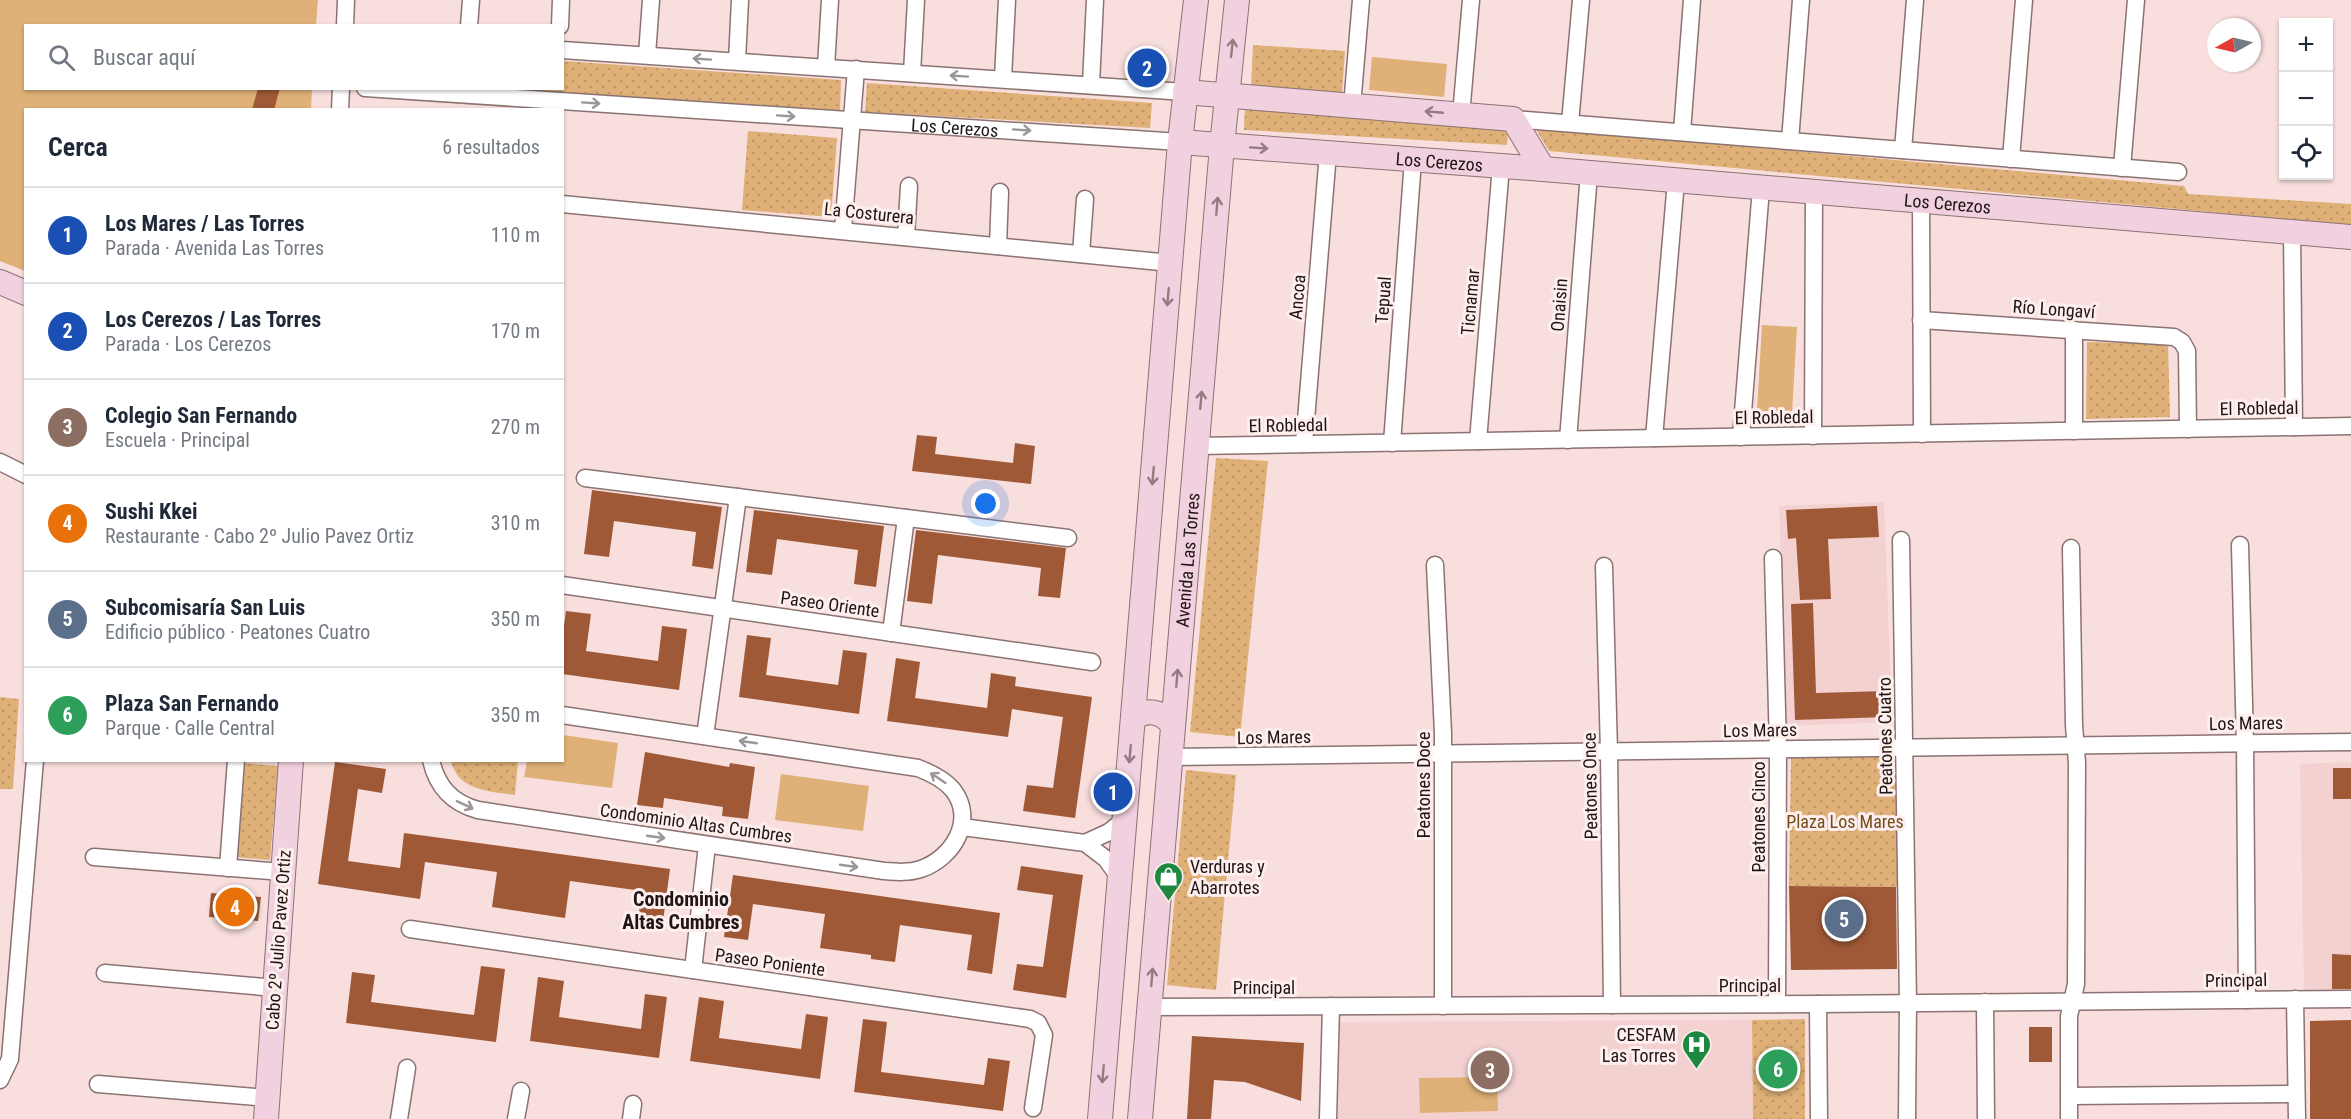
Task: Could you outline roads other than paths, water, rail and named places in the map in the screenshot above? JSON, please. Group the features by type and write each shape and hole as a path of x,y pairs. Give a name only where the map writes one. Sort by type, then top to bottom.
{"main road":[{"path":"1100,1119 1180,142 1196,0"},
{"name":"Avenida Las Torres","path":"1140,1119 1222,146 1237,0"},
{"path":"1185,92 1514,119 1543,169"},
{"name":"Los Cerezos","path":"1180,142 1543,169 2351,237"},
{"path":"0,282 24,292"},
{"path":"1133,719 1141,714 1153,712 1164,716 1173,725"},
{"name":"Cabo 2º Julio Pavez Ortiz","path":"267,1108 291,762"},
{"path":"1106,1040 1125,1049 1147,1043"}],"street":[{"path":"345,24 346,0"},
{"path":"469,24 471,0"},
{"path":"560,24 561,0"},
{"path":"648,55 651,0"},
{"path":"736,61 740,0"},
{"path":"826,67 831,0"},
{"path":"912,73 916,0"},
{"path":"1003,78 1007,0"},
{"path":"1091,84 1095,0"},
{"path":"1352,106 1361,0"},
{"path":"1461,115 1471,0"},
{"path":"1570,123 1581,0"},
{"path":"1682,132 1692,0"},
{"path":"1790,141 1802,0"},
{"path":"1903,150 1915,0"},
{"path":"2011,159 2024,0"},
{"path":"2122,168 2136,0"},
{"path":"564,50 1185,92"},
{"path":"843,230 856,69"},
{"path":"340,108 341,90"},
{"name":"Los Cerezos","path":"375,90 431,101 852,120 1180,142"},
{"path":"1514,119 2178,172"},
{"name":"Ancoa","path":"1304,444 1328,153"},
{"name":"Tepual","path":"1392,443 1413,160"},
{"name":"Ticnamar","path":"1478,441 1501,166"},
{"name":"Onaisin","path":"1568,440 1589,173"},
{"path":"1654,438 1676,181"},
{"path":"906,237 909,186"},
{"path":"1741,437 1761,188"},
{"path":"998,246 1000,192"},
{"path":"1813,436 1814,192"},
{"path":"1081,254 1085,199"},
{"path":"1921,201 1922,434"},
{"name":"La Costurera","path":"564,204 1171,263"},
{"path":"2292,232 2294,427"},
{"name":"Río Longaví","path":"1922,320 2169,336 2182,342 2187,356 2188,429"},
{"path":"2074,330 2074,431"},
{"name":"El Robledal","path":"1197,446 2351,426"},
{"path":"0,462 24,474"},
{"path":"585,478 1068,538"},
{"path":"705,736 738,497"},
{"path":"891,633 906,518"},
{"name":"Peatones Cuatro","path":"1901,540 1908,1003 1907,1119"},
{"path":"2240,545 2245,743 2247,1000"},
{"path":"2069,1119 2069,1016 2076,984 2071,548"},
{"name":"Peatones Cinco","path":"1773,558 1778,749 1777,1004"},
{"name":"Peatones Doce","path":"1435,565 1442,754 1443,1006"},
{"name":"Peatones Once","path":"1604,566 1610,752 1612,1005"},
{"name":"Paseo Oriente","path":"564,585 1092,662"},
{"path":"564,715 918,768 942,779 954,791 961,807 962,827 1085,843 1106,859 1119,877"},
{"name":"Los Mares","path":"1170,757 2351,742"},
{"path":"0,1080 10,1059 35,762"},
{"path":"228,868 236,762"},
{"name":"Condominio Altas Cumbres","path":"432,762 442,788 468,807 884,871 908,872 929,866 946,855 962,827"},
{"path":"1085,843 1109,832 1124,820"},
{"path":"693,970 707,844"},
{"path":"94,857 283,872"},
{"name":"Paseo Poniente","path":"410,929 1035,1021 1041,1027 1044,1035 1033,1108"},
{"path":"105,973 275,988"},
{"path":"2295,999 2297,1119"},
{"name":"Principal","path":"1150,1007 2351,999"},
{"path":"1985,1002 1986,1119"},
{"path":"1818,1004 1818,1119"},
{"path":"1328,1119 1330,1006"},
{"path":"399,1119 407,1068"},
{"path":"98,1084 267,1108"},
{"path":"516,1119 521,1091"},
{"path":"2069,1096 2296,1094"}],"place":[{"name":"Los Cerezos / Las Torres","path":"1147,68"},
{"name":"Los Mares / Las Torres","path":"1113,792"},
{"name":"Verduras y Abarrotes","path":"1169,902"},
{"name":"Sushi Kkei","path":"235,907"},
{"name":"Subcomisaría San Luis","path":"1844,919"},
{"name":"Plaza San Fernando","path":"1778,1069"},
{"name":"Colegio San Fernando","path":"1490,1070"},
{"name":"CESFAM Las Torres","path":"1697,1070"}],"district":[{"name":"Condominio Altas Cumbres","path":"681,910"}],"park label":[{"name":"Plaza Los Mares","path":"1845,821"}]}
